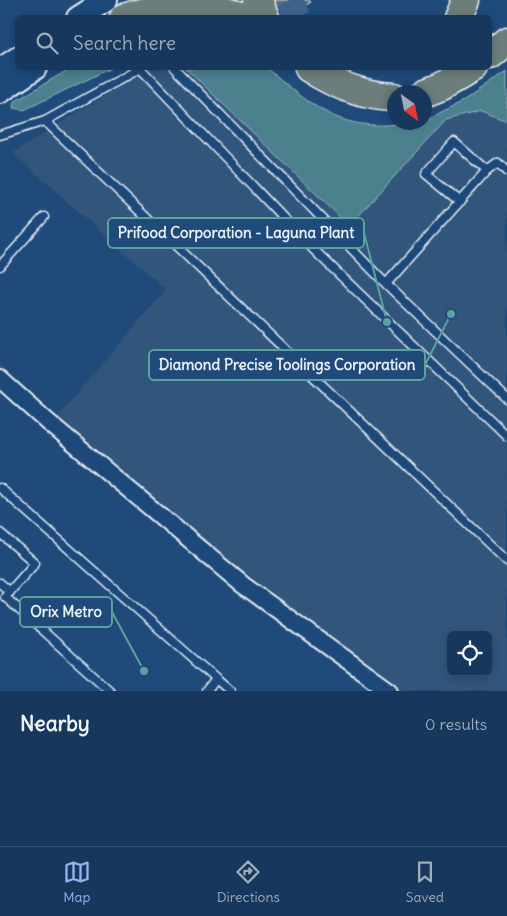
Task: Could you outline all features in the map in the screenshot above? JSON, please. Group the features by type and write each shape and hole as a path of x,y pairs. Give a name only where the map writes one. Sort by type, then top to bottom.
{"highway":[{"path":"258,0 264,15"},
{"path":"459,15 466,0"},
{"path":"133,15 150,9 187,2 212,4 238,15"},
{"path":"492,53 507,41"},
{"path":"312,70 329,80 351,89 387,96"},
{"path":"432,90 470,70"}],"main road":[{"path":"83,15 106,0"},
{"path":"116,15 139,0"},
{"path":"0,92 32,70"}],"street":[{"path":"0,378 48,422 243,585 390,691"}],"lane":[{"path":"0,135 45,121 136,70"},
{"path":"142,70 314,249 507,436"},
{"path":"177,70 386,284 507,399"},
{"path":"45,121 507,561"},
{"path":"460,202 426,174 448,148 454,142 487,171"},
{"path":"386,284 487,171 498,163 507,172"},
{"path":"0,266 44,217"},
{"path":"0,488 230,691"},
{"path":"0,533 35,563 5,597 110,691"},
{"path":"0,583 10,592"},
{"path":"207,691 216,680"}],"shaded area":[{"path":"145,70 188,70 348,226 446,119 481,111 507,121 507,691 384,691 0,384 0,364 54,420 166,290 13,153"}],"green space":[{"path":"68,70 107,70 24,110 13,108 14,102"},
{"path":"188,70 269,70 303,98 329,114 358,123 387,125 387,130 432,130 432,117 464,101 507,71 507,121 481,111 446,120 349,226"}],"building":[{"path":"267,0 309,0 311,2 290,15 270,15"}],"tunnel":[{"path":"289,0 296,15"}],"place":[{"name":"Diamond Precise Toolings Corporation","path":"451,314"},
{"name":"Prifood Corporation - Laguna Plant","path":"387,322"},
{"name":"Orix Metro","path":"144,671"}]}
